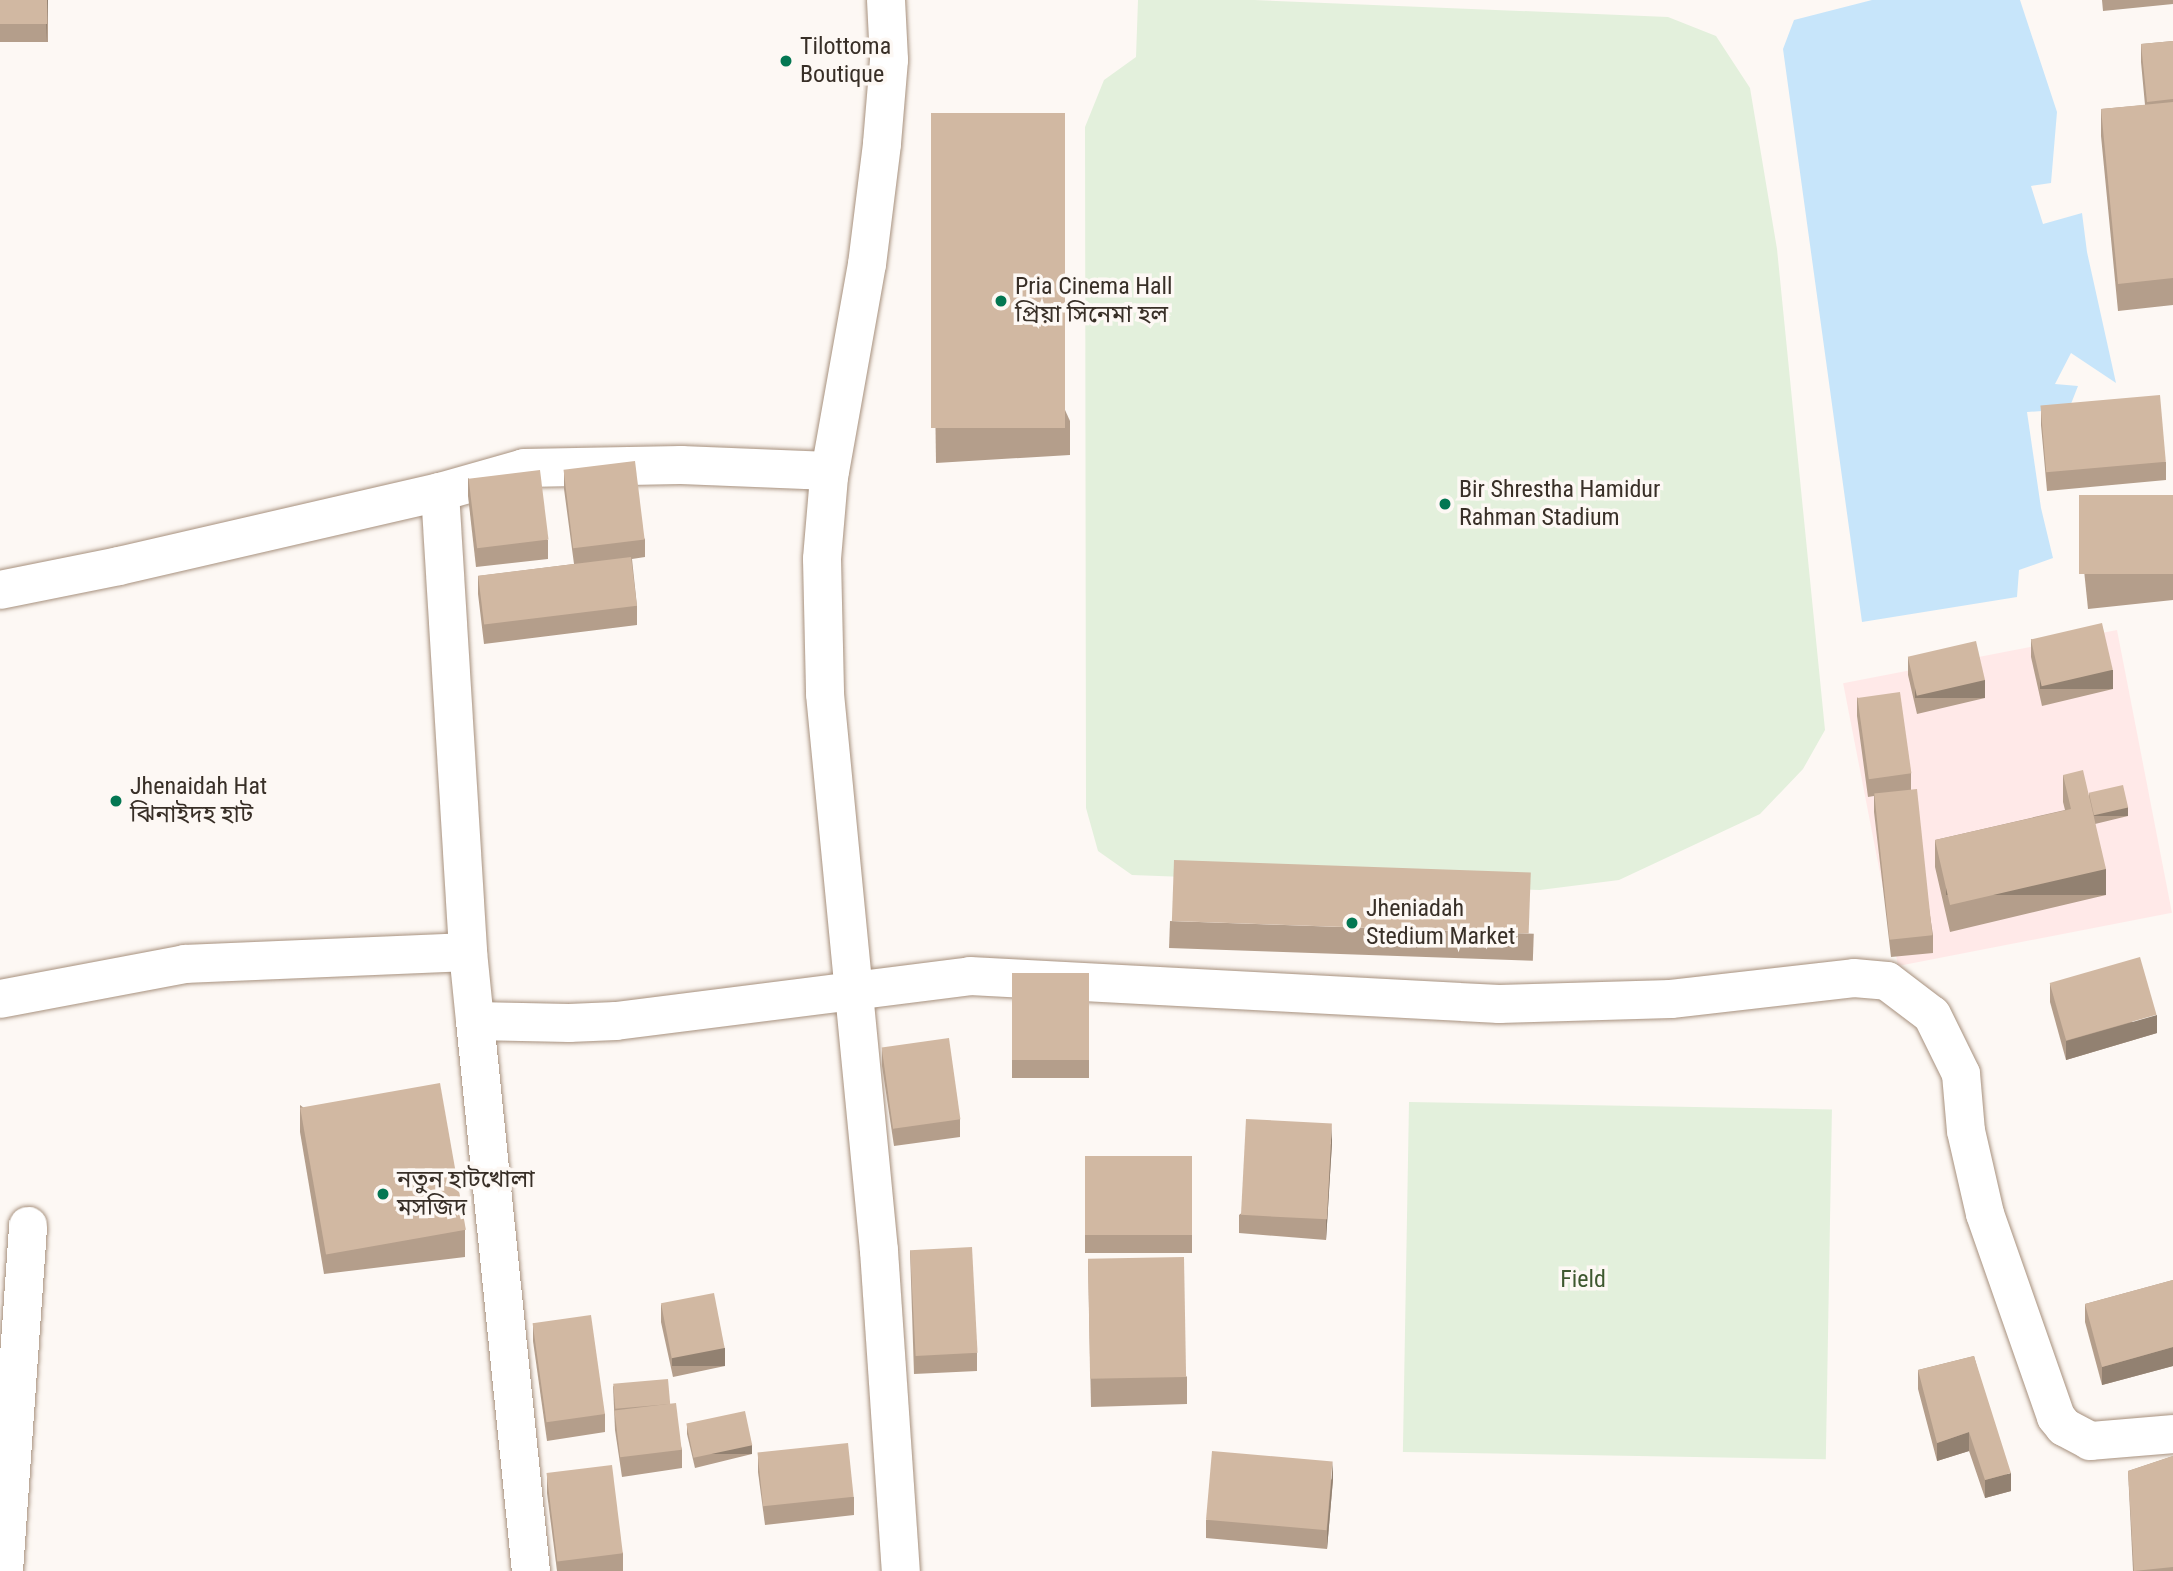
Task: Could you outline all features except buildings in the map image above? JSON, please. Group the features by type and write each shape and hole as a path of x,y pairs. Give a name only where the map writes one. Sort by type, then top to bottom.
{"street":[{"path":"886,0 888,60 882,144 867,264 830,471 822,559 825,694 879,1251 901,1571"},
{"path":"0,590 119,566 440,492 524,468 681,465 830,471"},
{"path":"440,492 468,952 531,1571"},
{"path":"0,999 185,964 468,952"},
{"path":"475,1021 615,1021 854,993 970,976 1499,1004 1671,999 1854,978 1887,981 1932,1015 1961,1074 1966,1131 1985,1214 2056,1416 2064,1427 2090,1441 2173,1434"},
{"path":"4,1571 28,1226"}],"shaded area":[{"path":"2117,630 2172,913 1898,966 1843,683"}],"green space":[{"name":"Bir Shrestha Hamidur Rahman Stadium","path":"1138,0 1254,0 1668,17 1716,36 1750,88 1777,249 1825,730 1803,769 1760,814 1619,880 1540,890 1132,875 1098,851 1086,808 1085,127 1104,80 1136,57"},
{"name":"Field","path":"1409,1102 1832,1109 1826,1459 1403,1452"}],"water":[{"path":"1872,0 2020,0 2057,112 2051,183 2031,186 2043,224 2082,213 2087,252 2116,383 2071,353 2055,384 2078,386 2069,409 2027,412 2041,508 2053,558 2019,570 2017,597 1862,622 1783,49 1794,20"}],"place":[{"name":"Tilottoma Boutique","path":"786,61"},
{"name":"Pria Cinema Hall প্রিয়া সিনেমা হল","path":"1001,301"},
{"name":"Bir Shrestha Hamidur Rahman Stadium","path":"1445,504"},
{"name":"Jhenaidah Hat ঝিনাইদহ হাট","path":"116,801"},
{"name":"Jheniadah Stedium Market","path":"1352,923"},
{"name":"নতুন হাটখোলা মসজিদ","path":"383,1194"}]}
